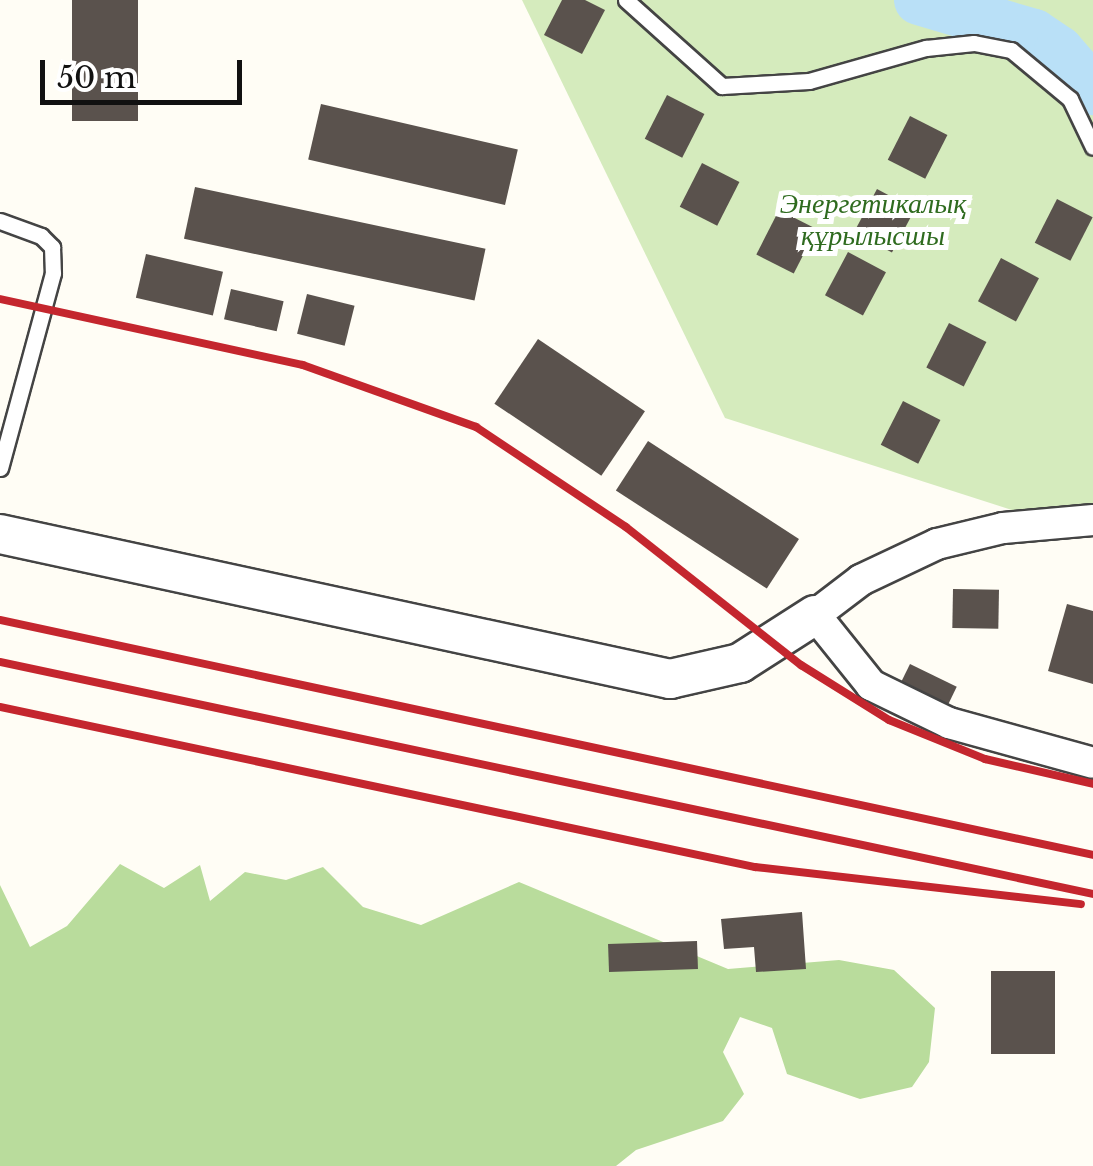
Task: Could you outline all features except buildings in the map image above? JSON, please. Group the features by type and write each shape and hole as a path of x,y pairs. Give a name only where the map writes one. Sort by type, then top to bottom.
{"street":[{"path":"0,534 670,679 740,663 861,580 937,544 1004,528 1093,520"},
{"path":"815,615 871,685 949,723 1093,763"}],"lane":[{"path":"626,0 722,86 757,89 809,80 958,44 1011,50 1070,99 1093,147"},
{"path":"0,221 41,236 52,247 53,273 0,468"}],"green space":[{"name":"Энергетикалық құрылысшы","path":"522,0 1093,0 1093,536 725,418"},
{"path":"120,864 164,888 200,865 210,901 245,872 286,880 323,867 363,907 421,925 519,882 728,969 839,960 894,970 935,1008 929,1062 912,1087 860,1099 787,1074 772,1028 740,1017 723,1052 744,1094 723,1121 636,1150 616,1166 0,1166 0,885 30,947 67,926"}],"waterway":[{"path":"919,0 1034,34 1059,51 1093,90"}],"railway":[{"path":"0,299 303,365 476,427 626,527 801,665 889,720 985,759 1093,784"},
{"path":"0,620 1093,855"},
{"path":"0,662 1093,894"},
{"path":"0,707 755,867 1081,904"}]}
